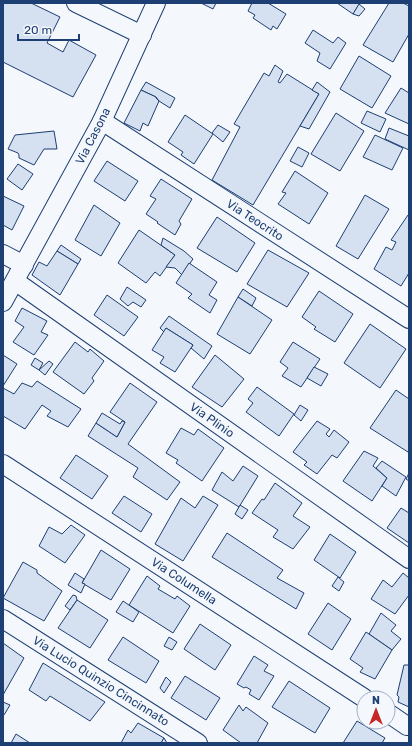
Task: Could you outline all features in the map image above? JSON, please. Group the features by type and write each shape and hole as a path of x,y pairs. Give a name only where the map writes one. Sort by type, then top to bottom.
{"street":[{"path":"76,3 142,35"},
{"name":"Via Casona","path":"3,302 102,121 156,3"},
{"name":"Via Teocrito","path":"102,121 409,319"},
{"path":"3,254 24,265"},
{"name":"Via Plinio","path":"15,281 409,559"},
{"name":"Via Columella","path":"3,464 356,693"},
{"name":"Via Lucio Quinzio Cincinnato","path":"3,619 198,743"},
{"path":"396,718 407,726"}],"building":[{"path":"3,3 31,3 60,17 47,43 63,52 69,40 96,55 73,97 3,62"},
{"path":"201,3 216,3 213,9"},
{"path":"252,3 268,3 286,14 277,29 273,26 271,30 253,18 255,15 248,11"},
{"path":"337,3 360,3 353,14"},
{"path":"389,3 403,3 409,6 409,34 393,62 363,45"},
{"path":"359,4 365,9 359,16 353,14"},
{"path":"313,30 333,43 338,37 346,43 330,69 317,61 320,53 305,43"},
{"path":"359,56 391,76 372,108 340,89"},
{"path":"275,65 283,71 278,82 280,83 287,74 319,94 253,205 212,180 240,127 234,124 264,73 269,76"},
{"path":"146,82 175,98 170,108 159,101 156,97 141,90"},
{"path":"317,82 330,92 309,129 300,126 319,94 312,90"},
{"path":"401,88 409,93 409,124 385,113"},
{"path":"141,90 156,97 159,101 148,126 143,123 140,131 124,123"},
{"path":"367,111 386,119 380,132 361,123"},
{"path":"336,113 364,131 340,171 311,154"},
{"path":"185,115 213,134 194,164 181,155 183,152 168,142"},
{"path":"218,125 230,132 223,142 212,133"},
{"path":"389,128 409,136 409,150 385,139"},
{"path":"54,131 57,149 44,149 34,165 19,158 18,153 8,149 15,135"},
{"path":"375,135 403,148 392,170 363,157"},
{"path":"298,147 309,153 302,167 290,161"},
{"path":"107,161 138,181 125,201 94,181"},
{"path":"18,164 33,174 22,190 7,179"},
{"path":"295,171 328,193 309,224 278,204 286,193 282,192"},
{"path":"161,179 192,199 179,221 181,224 175,235 146,214 156,199 150,196"},
{"path":"365,195 389,209 358,259 336,246"},
{"path":"3,196 24,206 12,230 3,225"},
{"path":"94,205 120,223 101,256 75,240"},
{"path":"408,215 409,273 401,286 374,269 386,247 392,250 396,242 391,240"},
{"path":"217,217 255,243 237,272 197,248"},
{"path":"139,230 175,255 160,276 155,272 146,283 118,263"},
{"path":"163,238 184,251 193,259 182,275 175,268 166,267 175,255 161,245"},
{"path":"61,245 81,259 78,264 57,251"},
{"path":"268,250 309,273 287,307 247,284"},
{"path":"57,251 78,264 60,295 32,275 39,262 47,266"},
{"path":"189,263 217,282 209,295 217,300 210,313 188,298 192,294 176,283"},
{"path":"127,287 146,300 141,307 133,302 128,306 120,299"},
{"path":"243,289 256,298 252,306 238,297"},
{"path":"319,291 353,314 335,342 314,329 316,327 302,317"},
{"path":"107,295 138,317 124,336 94,315"},
{"path":"238,297 272,320 250,354 217,334"},
{"path":"22,308 47,321 41,332 48,335 34,355 13,342 24,327 15,321"},
{"path":"169,316 212,346 204,359 191,348 193,345 166,328 164,332 160,328"},
{"path":"370,324 406,349 380,388 344,363"},
{"path":"166,328 193,345 175,372 160,363 164,357 152,350"},
{"path":"75,342 88,352 90,349 104,361 92,378 94,381 84,394 53,372"},
{"path":"293,342 320,359 301,387 282,376 288,368 280,362"},
{"path":"3,355 17,364 3,386"},
{"path":"215,355 244,379 222,407 192,387"},
{"path":"35,358 43,363 39,370 31,365"},
{"path":"49,361 53,364 45,375 39,370"},
{"path":"314,367 328,374 321,386 307,378"},
{"path":"37,381 81,409 68,427 47,416 51,411 42,405 25,429 3,416 3,388 14,394 22,383 32,387"},
{"path":"130,383 157,402 128,444 180,482 167,500 133,477 138,468 88,436 96,423 117,437 125,422 110,412"},
{"path":"257,387 294,414 279,436 246,412 253,403 248,399"},
{"path":"396,390 409,399 408,452 370,428"},
{"path":"300,405 308,410 301,421 294,415"},
{"path":"102,413 120,424 122,421 125,422 117,437 96,423"},
{"path":"317,421 330,429 326,434 329,437 334,430 349,442 337,458 332,455 317,474 304,465 307,462 293,452"},
{"path":"181,428 194,435 198,429 224,448 202,481 176,463 178,460 166,453"},
{"path":"364,451 378,458 373,466 387,478 372,501 343,481"},
{"path":"76,455 108,476 92,499 60,478"},
{"path":"382,461 406,477 396,496 382,486 387,478 376,468"},
{"path":"243,466 258,476 239,507 212,490 222,472 233,481"},
{"path":"409,473 409,481 406,479"},
{"path":"275,483 302,503 293,516 310,527 293,549 273,537 278,530 252,513 262,499 264,500"},
{"path":"124,496 152,514 141,532 112,513"},
{"path":"203,496 218,505 183,561 155,544 181,498 195,508"},
{"path":"240,505 248,510 242,519 235,514"},
{"path":"401,508 409,513 409,543 387,528"},
{"path":"71,525 85,535 65,563 39,546 49,527 62,534"},
{"path":"227,533 283,570 277,578 304,593 296,609 212,557"},
{"path":"330,534 356,552 340,578 314,560"},
{"path":"101,550 130,569 111,600 82,583"},
{"path":"23,562 37,570 37,573 62,591 44,621 3,598"},
{"path":"75,573 84,579 82,583 85,584 81,593 68,585"},
{"path":"403,573 409,578 409,595 395,614 371,599 383,580 392,587"},
{"path":"147,576 160,586 158,589 175,599 177,596 190,606 173,633 129,605"},
{"path":"338,577 344,582 339,591 332,586"},
{"path":"73,595 76,596 77,600 70,610 65,606"},
{"path":"77,600 108,620 90,648 58,628"},
{"path":"123,601 139,612 133,622 116,612"},
{"path":"328,603 351,619 332,650 308,634"},
{"path":"381,613 396,625 391,631 401,639 392,650 369,634"},
{"path":"200,624 231,645 215,670 184,649"},
{"path":"366,632 392,650 375,679 360,672 363,668 350,659"},
{"path":"123,637 159,661 146,683 108,660"},
{"path":"169,637 177,642 172,650 164,646"},
{"path":"3,643 24,658 3,695"},
{"path":"254,656 268,665 264,671 274,676 259,700 249,694 251,690 237,684"},
{"path":"43,663 105,702 90,721 50,696 46,701 29,690"},
{"path":"404,665 409,665 409,707 398,702 399,697 397,695"},
{"path":"185,676 220,698 206,720 171,698"},
{"path":"166,677 171,682 164,693 160,688"},
{"path":"289,681 330,708 315,733 272,707"},
{"path":"3,702 10,705 4,715 3,714"},
{"path":"239,705 243,711 246,707 268,723 257,743 241,743 223,730"},
{"path":"138,723 164,738 161,743 121,743 128,730 131,733"},
{"path":"356,723 356,730 372,730 385,738 382,743 343,743"},
{"path":"16,734 30,743 11,743"},
{"path":"164,738 167,743 161,743"}]}
